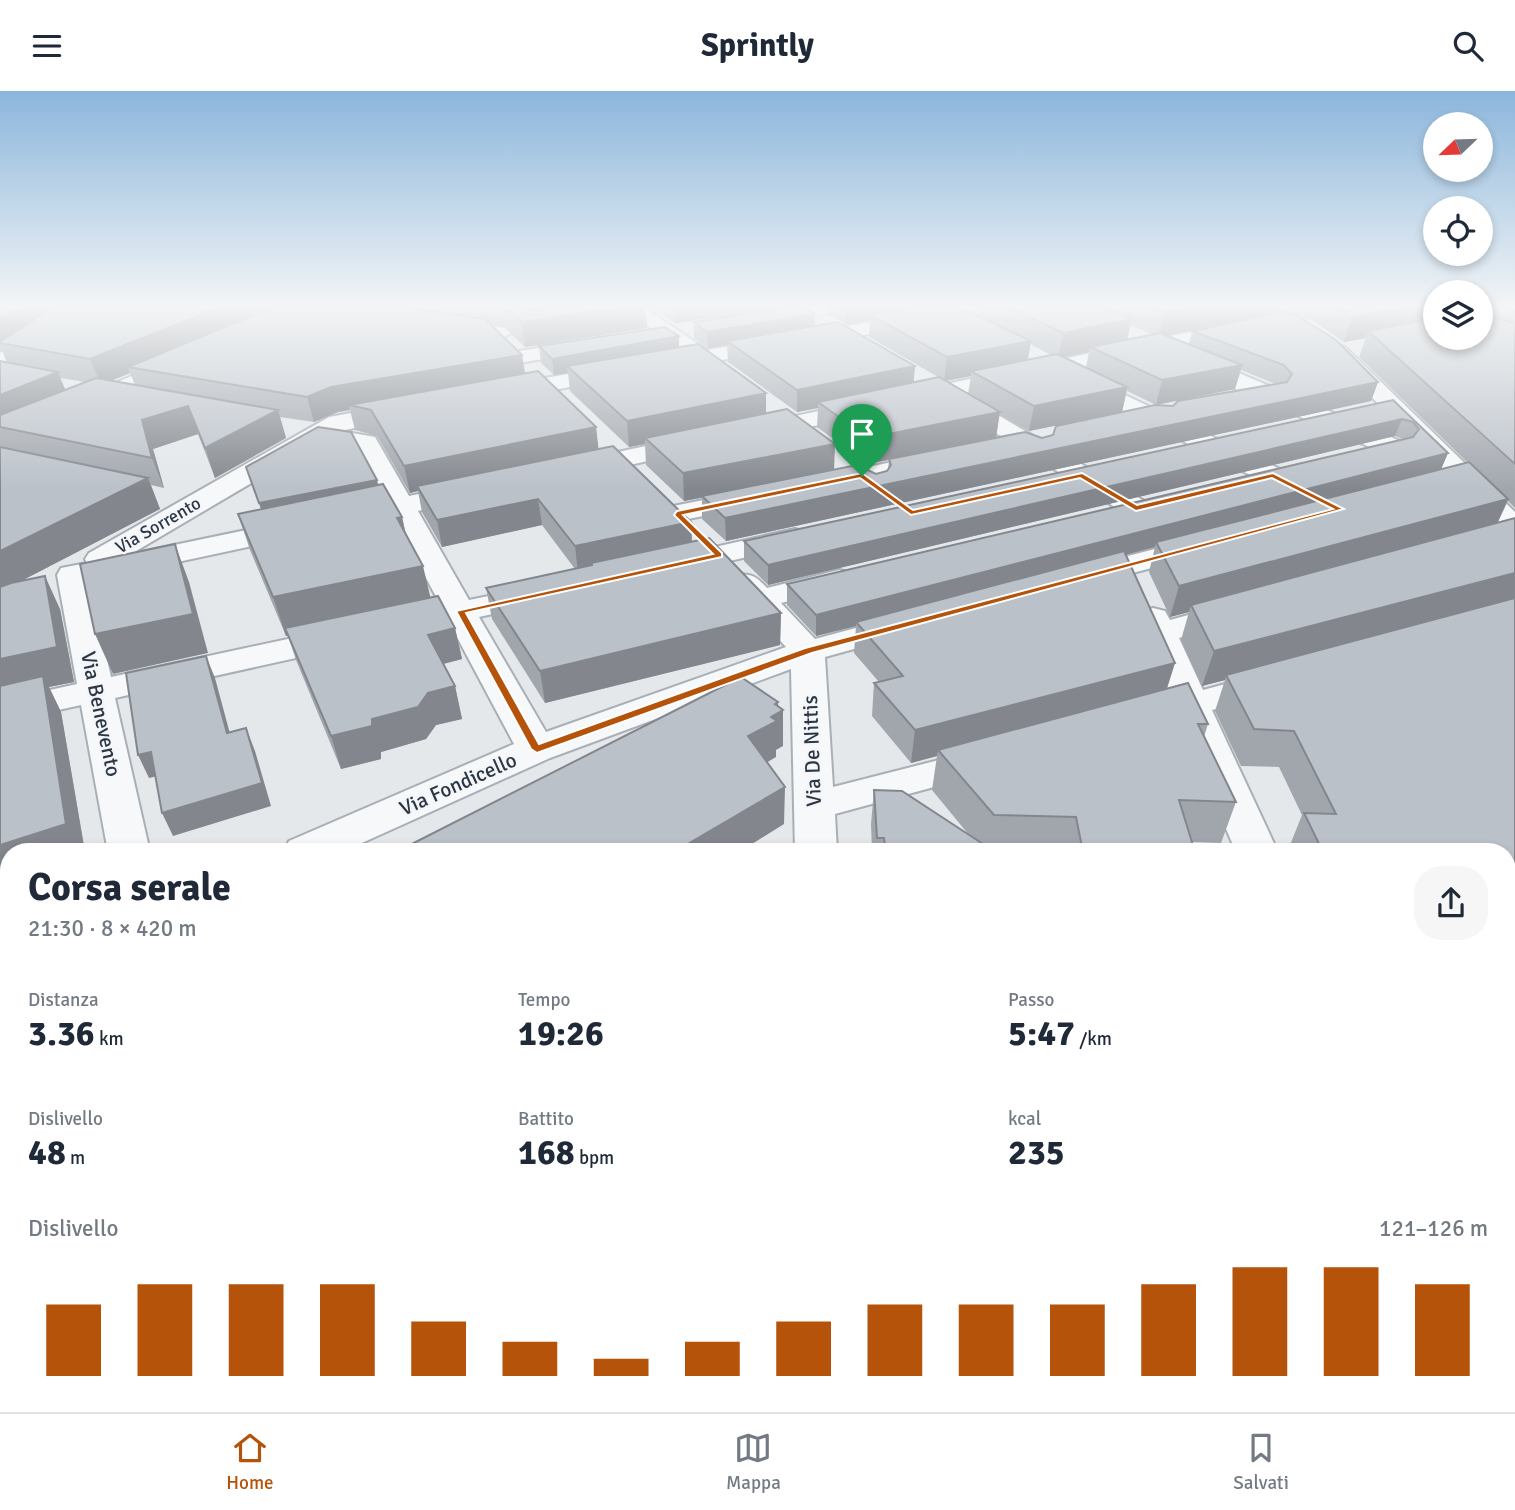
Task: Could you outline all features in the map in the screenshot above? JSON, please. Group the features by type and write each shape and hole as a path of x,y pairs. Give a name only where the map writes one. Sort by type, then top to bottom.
{"street":[{"path":"0,440 169,367"},
{"path":"529,367 556,394"},
{"path":"481,397 556,394 668,367"},
{"path":"715,367 725,374"},
{"path":"641,477 792,423 1059,367"},
{"path":"1206,367 1461,477"},
{"path":"1353,367 1461,477 1506,535"},
{"path":"1053,368 1273,475 1319,512"},
{"path":"908,372 1082,476 1148,505 1095,518"},
{"path":"65,389 142,403"},
{"path":"1217,403 1269,392"},
{"name":"Via Sorrento","path":"60,582 338,422 429,406"},
{"path":"1175,455 1393,406"},
{"path":"770,407 891,498"},
{"path":"1115,424 1192,408"},
{"path":"276,427 366,442 537,749"},
{"path":"988,450 1064,434"},
{"path":"1347,459 1396,447"},
{"path":"546,475 641,477 789,491 963,455"},
{"path":"1042,484 1122,467"},
{"path":"1236,484 1310,467"},
{"path":"641,477 808,650"},
{"path":"1420,488 1461,477"},
{"path":"60,582 494,486"},
{"path":"149,496 190,505"},
{"path":"651,570 821,533"},
{"path":"1055,585 1223,540"},
{"path":"1128,565 1253,843"},
{"path":"760,599 866,572"},
{"name":"Via Benevento","path":"60,582 96,691 127,843"},
{"path":"0,712 569,587"},
{"path":"1160,633 1265,604"},
{"name":"Via Fondicello","path":"324,843 537,749 808,650 926,619"},
{"name":"Via De Nittis","path":"808,650 816,843"},
{"path":"1110,726 1304,673"},
{"path":"814,806 1016,752"}],"building":[{"path":"0,367 30,367 58,372 0,395"},
{"path":"128,367 452,367 331,387 307,397"},
{"path":"568,367 729,367 766,393 627,421"},
{"path":"764,367 912,367 797,390"},
{"path":"993,367 1084,367 1127,387 1034,406 971,371"},
{"path":"1133,367 1233,367 1162,380"},
{"path":"1285,367 1363,367 1378,382 725,518 702,496 857,465 876,474 887,471 891,465 889,459 1025,432 1042,438 1053,435 1056,426 1155,405 1173,406 1178,401 1287,382 1292,374"},
{"path":"1407,367 1515,367 1515,464"},
{"path":"538,371 596,427 404,466 371,410 349,405"},
{"path":"939,377 1000,412 868,438 818,402"},
{"path":"96,378 278,410 205,448 188,406 142,420 152,458 0,427 0,415"},
{"path":"1393,400 1448,453 816,615 787,584 1413,437 1419,429 1413,422 1402,419 768,565 744,541"},
{"path":"787,409 835,444 683,473 645,438"},
{"path":"318,427 351,432 377,480 259,503 246,467"},
{"path":"613,446 691,522 575,546 538,499 437,520 417,486"},
{"path":"0,447 148,478 0,551"},
{"path":"1469,462 1508,499 1179,586 1156,542"},
{"path":"383,484 402,517 397,518 423,566 273,597 238,514"},
{"path":"1515,518 1515,573 1214,651 1191,605"},
{"path":"709,538 781,613 540,671 486,588 592,565 591,563"},
{"path":"175,544 193,614 95,634 80,564"},
{"path":"1124,551 1175,663 915,730 874,683 903,676 856,622"},
{"path":"45,576 57,647 0,659 0,587"},
{"path":"438,596 455,628 428,635 455,686 428,693 418,707 372,719 372,726 331,736 285,628"},
{"path":"1515,598 1515,843 1319,843 1304,813 1336,814 1294,731 1254,729 1226,675"},
{"path":"206,656 227,733 246,728 262,783 162,813 151,752 138,755 126,673"},
{"path":"43,676 66,824 6,843 0,843 0,686"},
{"path":"741,677 778,702 775,704 783,710 771,717 777,721 748,736 785,787 689,843 414,843"},
{"path":"1188,683 1208,724 1198,724 1236,802 1179,800 1192,843 1081,843 1076,817 994,815 938,750"},
{"path":"874,790 902,791 981,843 885,843 884,838 877,838"}],"route":[{"path":"1273,475 1340,509 808,650 537,749 461,611 719,555 677,513 862,476 911,513 1082,476 1136,508 1273,475"}]}
